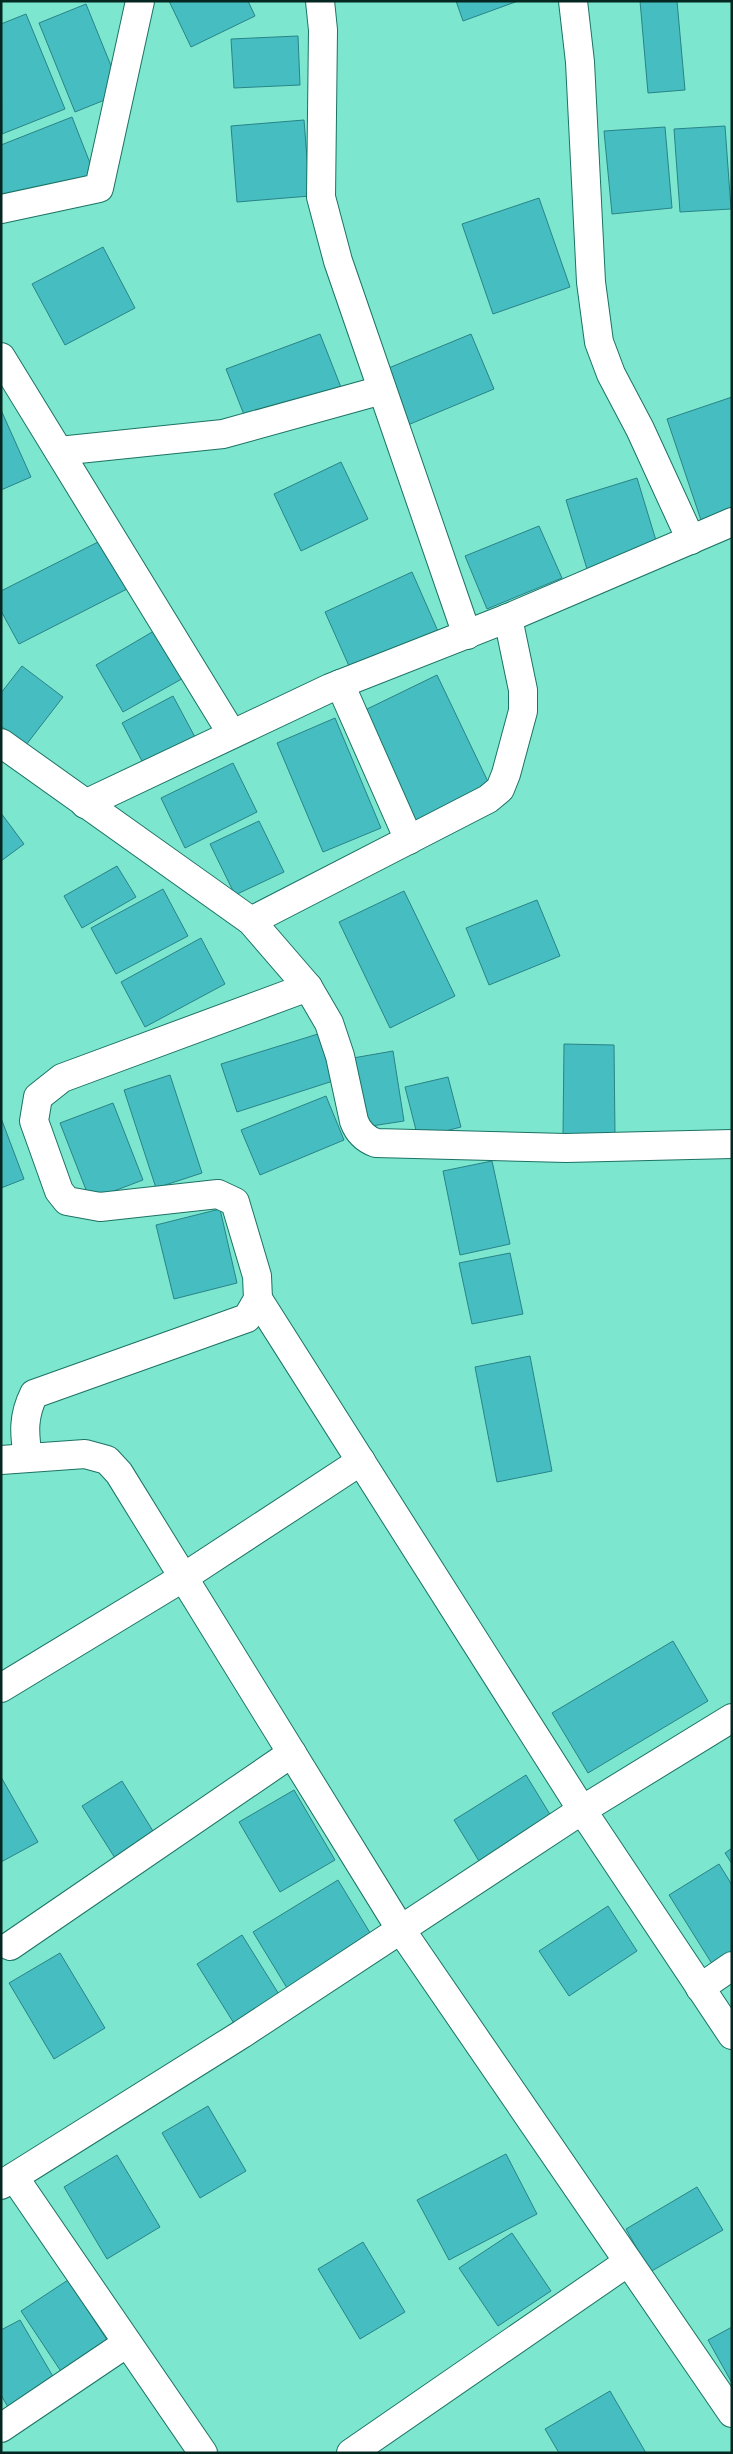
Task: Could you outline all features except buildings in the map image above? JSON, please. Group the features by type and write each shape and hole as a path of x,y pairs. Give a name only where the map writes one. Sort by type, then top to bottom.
{"street":[{"path":"1,209 99,188 140,1"},
{"path":"320,1 323,30 321,197 338,261 467,635"},
{"path":"573,1 580,62 591,282 599,342 611,374 640,429 692,540"},
{"path":"2,361 232,734"},
{"path":"59,451 223,434 382,390"},
{"path":"85,804 340,684 467,635 732,522"},
{"path":"251,921 488,800 500,789 506,774 523,711 523,690 508,618"},
{"path":"340,684 409,840"},
{"path":"1,743 251,921 308,987 329,1023 340,1056 354,1121 357,1129 368,1140 376,1143 566,1148 732,1144"},
{"path":"308,987 62,1078 38,1097 34,1121 59,1191 66,1202 100,1207 218,1194 235,1202 257,1276 258,1299 582,1810 732,2035"},
{"path":"258,1299 248,1318 34,1394 26,1410 24,1431 14,1458 85,1454 106,1460 119,1472 401,1930 732,2413"},
{"path":"1,1688 184,1577 361,1462"},
{"path":"203,2453 128,2342 8,2181 242,2034 582,1810 732,1718"},
{"path":"10,1946 292,1753"},
{"path":"700,1988 732,1966"},
{"path":"351,2453 628,2262"},
{"path":"1,2428 128,2342"}]}
